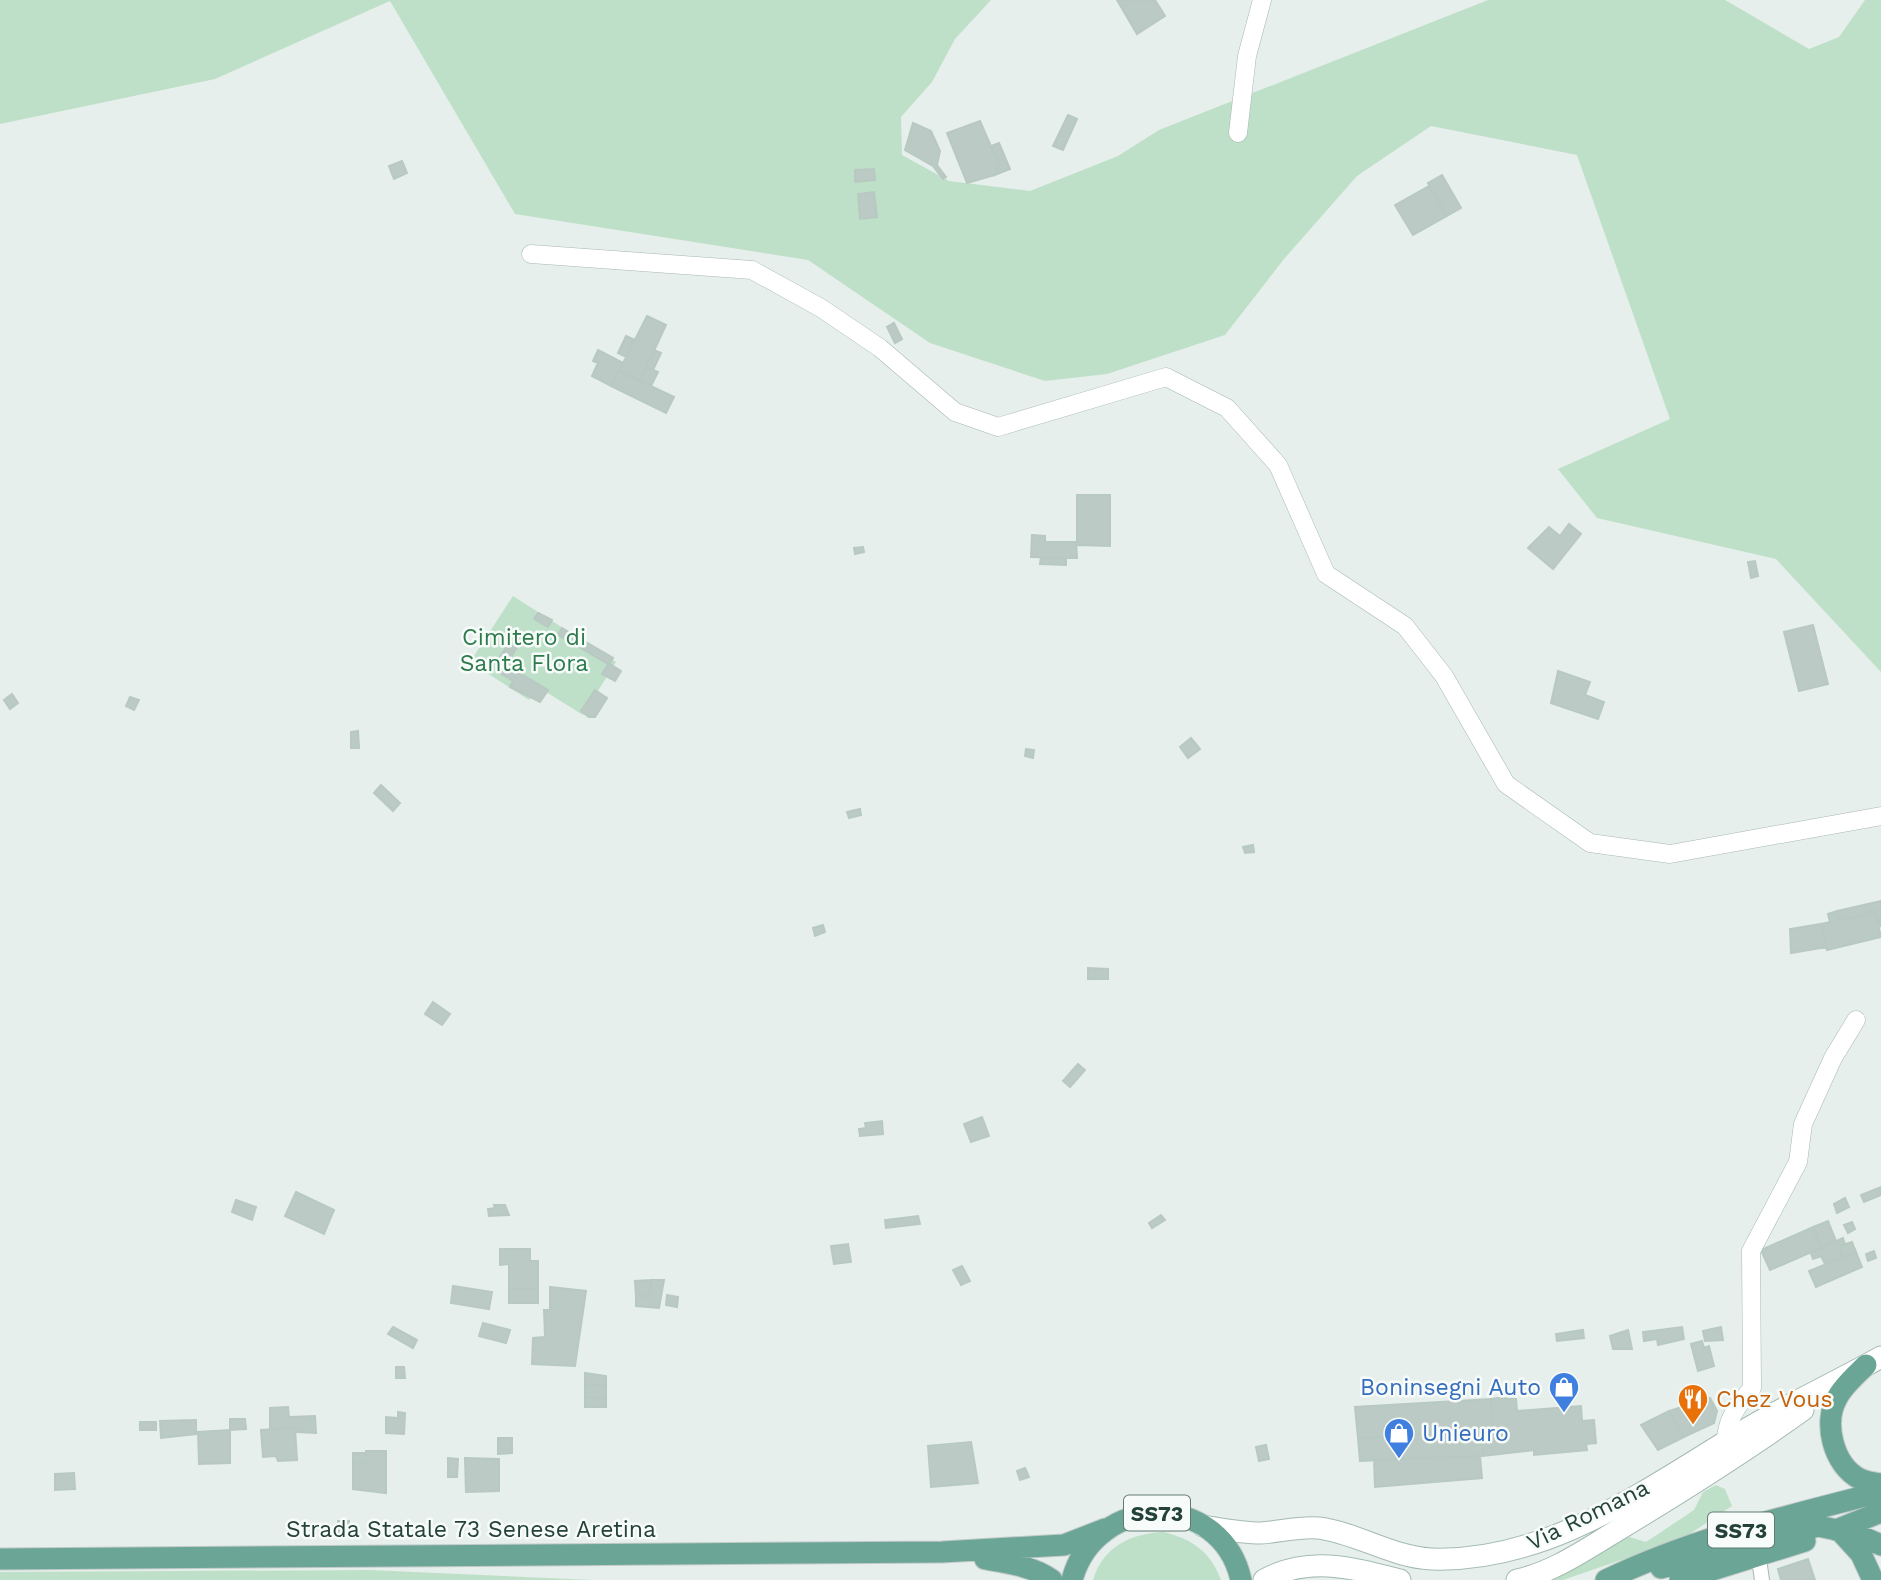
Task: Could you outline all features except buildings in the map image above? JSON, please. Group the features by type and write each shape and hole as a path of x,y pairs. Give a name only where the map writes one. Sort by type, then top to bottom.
{"main road":[{"name":"Via Romana","path":"1517,1580 1553,1568 1626,1525 1727,1451 1873,1361"},
{"path":"1873,1361 1838,1395 1830,1412 1830,1430 1836,1449 1847,1467 1860,1478 1881,1485"},
{"name":"Via Romana","path":"1203,1525 1241,1533 1317,1528 1355,1537 1392,1552 1428,1559 1456,1559 1512,1552 1540,1542 1727,1451"},
{"name":"SS73","path":"1607,1580 1658,1555 1693,1543 1881,1492"},
{"name":"Strada Statale 73 Senese Aretina","path":"0,1559 942,1552 1064,1545 1128,1517 1153,1512 1179,1515 1203,1525 1220,1539 1233,1557 1241,1580"},
{"name":"SS73","path":"1680,1580 1838,1529 1881,1512"},
{"path":"1607,1580 1802,1528 1818,1526 1838,1529 1881,1545"},
{"name":"Strada Statale 73 Senese Aretina","path":"1072,1580 1084,1551 1105,1529"},
{"path":"1838,1529 1861,1553 1873,1580"},
{"name":"Strada Statale 73 Senese Aretina","path":"942,1552 1013,1564 1042,1573 1052,1580"},
{"path":"1264,1580 1283,1569 1305,1565 1346,1566 1400,1580"}],"street":[{"path":"1238,133 1247,57 1262,0"},
{"path":"531,254 752,271 821,308 880,348 955,412 998,427 1166,377 1227,408 1278,465 1326,574 1405,626 1444,676 1506,784 1590,843 1670,854 1881,816"},
{"path":"1727,1451 1732,1412 1752,1388 1751,1251 1798,1163 1803,1125 1833,1058 1856,1020"},
{"path":"1626,1525 1634,1496"}],"green space":[{"path":"0,0 991,0 955,39 932,82 901,117 902,155 949,181 1030,191 1118,156 1159,130 1488,0 1725,0 1809,49 1839,37 1865,0 1881,0 1881,672 1776,559 1597,518 1558,469 1670,419 1577,155 1431,126 1357,176 1284,259 1225,335 1107,374 1045,381 930,343 808,260 515,214 390,1 215,79 0,124"},
{"name":"Cimitero di Santa Flora","path":"513,596 616,662 583,715 538,687 529,700 470,662"},
{"path":"1716,1485 1725,1489 1732,1506 1682,1539 1563,1580 1538,1580 1619,1534 1646,1542 1694,1510 1703,1492"},
{"path":"1164,1532 1199,1548 1212,1562 1221,1580 1093,1580 1111,1550 1141,1535"},
{"path":"370,1570 593,1580 0,1580 0,1572"}],"place":[{"name":"Boninsegni Auto","path":"1564,1414"},
{"name":"Chez Vous","path":"1693,1426"},
{"name":"Unieuro","path":"1399,1460"}]}
